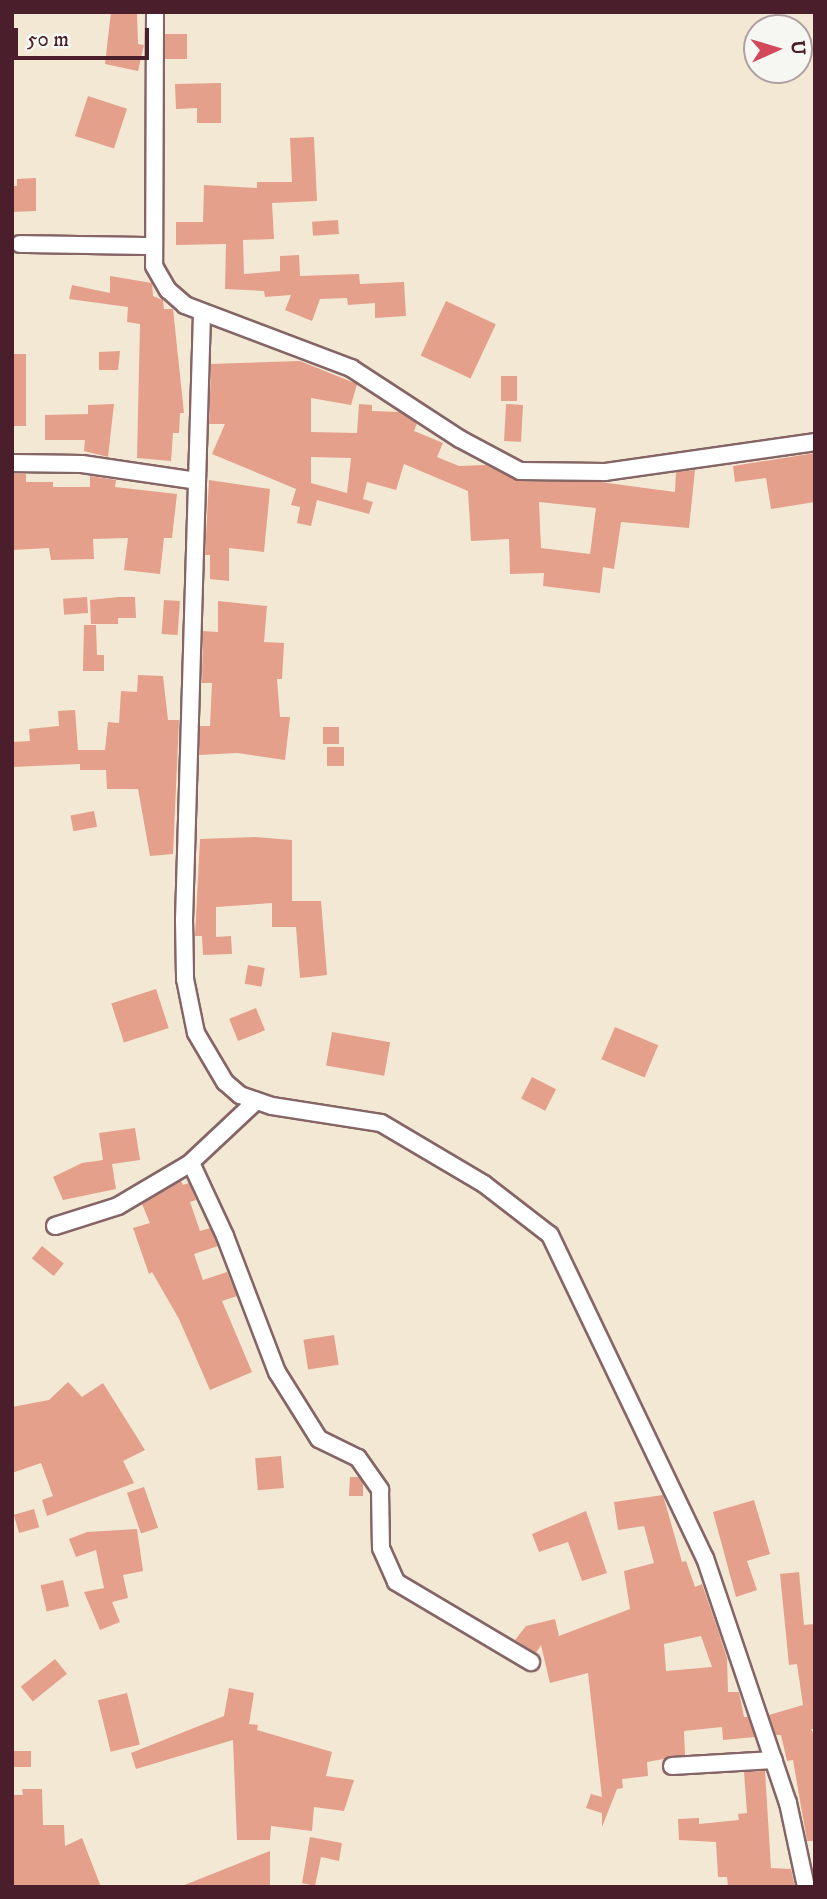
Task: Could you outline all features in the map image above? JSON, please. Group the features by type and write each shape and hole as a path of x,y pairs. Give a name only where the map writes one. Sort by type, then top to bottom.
{"street":[{"path":"155,12 154,246 161,282 202,314 351,368 460,439 520,471 605,472 815,442"},
{"path":"20,244 154,246"},
{"path":"202,314 185,979 196,1033 225,1082 256,1101 381,1123 484,1184 550,1235 705,1558 774,1760 806,1887"},
{"path":"12,463 82,464 197,481"},
{"path":"55,1226 118,1206 191,1163 256,1101"},
{"path":"191,1163 279,1376 319,1439 358,1458 380,1490 381,1548 396,1582 531,1662"},
{"path":"672,1766 774,1760"}],"building":[{"path":"111,12 137,12 138,44 144,45 138,71 105,64"},
{"path":"165,34 187,34 187,59 165,59"},
{"path":"221,83 221,123 197,123 197,108 176,109 175,84"},
{"path":"88,96 127,109 114,149 75,136"},
{"path":"314,137 317,201 272,203 274,239 243,240 244,274 280,271 280,256 299,255 300,276 359,274 360,284 404,282 406,316 375,318 375,303 348,305 347,298 320,299 312,321 285,310 291,295 265,297 264,291 225,289 226,244 176,245 176,222 203,222 204,185 257,188 257,182 292,182 290,138"},
{"path":"36,178 36,211 12,212 12,186 17,186 17,179"},
{"path":"338,220 339,234 313,236 312,222"},
{"path":"110,276 152,283 153,296 163,300 164,309 173,309 184,413 180,413 179,433 173,433 171,461 137,458 140,324 127,322 128,307 69,299 72,285 110,293"},
{"path":"446,301 496,324 470,379 421,355"},
{"path":"120,351 118,370 99,370 99,352"},
{"path":"12,354 26,354 26,426 12,426"},
{"path":"300,361 357,384 351,405 311,398 311,432 357,433 359,404 372,405 372,411 399,412 417,423 414,431 443,443 437,457 459,466 486,465 519,481 600,482 675,492 676,472 695,470 689,528 621,522 614,569 603,567 600,593 543,586 544,573 510,574 509,539 471,541 468,491 404,464 396,490 367,482 363,499 373,502 369,514 317,500 311,526 297,523 300,507 291,505 296,489 212,454 225,424 209,424 211,364","holes":["311,457 351,458 347,493 311,483","539,502 596,508 590,554 541,548"]},
{"path":"501,376 517,376 517,401 501,401"},
{"path":"114,404 108,457 84,451 85,440 45,440 45,415 88,414 88,405"},
{"path":"506,404 523,405 521,442 504,441"},
{"path":"815,453 815,502 771,509 766,478 735,482 733,466"},
{"path":"12,473 26,474 26,482 53,482 53,487 90,487 90,476 116,480 115,487 177,494 172,538 164,538 160,574 124,570 128,538 93,539 94,559 51,560 49,548 12,550"},
{"path":"209,480 270,489 264,552 229,548 229,581 210,579 210,555 205,555"},
{"path":"87,597 88,613 64,615 63,599"},
{"path":"135,597 136,618 118,618 118,624 91,624 90,600"},
{"path":"164,600 180,601 178,635 162,634"},
{"path":"218,601 267,606 264,642 284,643 282,679 277,679 280,717 290,717 285,760 237,753 199,755 200,726 210,726 212,683 202,683 203,631 218,632"},
{"path":"84,625 96,625 97,655 104,655 104,671 83,671"},
{"path":"138,675 163,676 168,720 179,720 173,854 150,856 138,789 107,789 106,770 80,770 80,764 12,767 12,742 30,741 29,729 59,726 58,711 75,710 78,750 105,750 108,722 119,723 121,691 137,692"},
{"path":"323,727 339,727 339,744 323,744"},
{"path":"327,747 344,747 344,766 327,766"},
{"path":"94,811 97,827 73,831 70,816"},
{"path":"255,837 292,840 292,901 321,901 327,975 300,978 296,927 272,927 272,903 216,907 216,937 231,936 232,954 203,955 202,936 195,936 200,839"},
{"path":"248,965 265,968 261,987 245,984"},
{"path":"156,989 169,1028 124,1043 111,1004"},
{"path":"256,1008 265,1030 238,1041 229,1019"},
{"path":"615,1027 658,1045 645,1078 601,1059"},
{"path":"332,1032 390,1042 384,1076 326,1065"},
{"path":"532,1077 556,1089 545,1111 521,1098"},
{"path":"135,1128 140,1160 112,1164 116,1189 63,1200 53,1177 82,1163 103,1160 99,1133"},
{"path":"181,1181 183,1185 189,1183 196,1200 190,1202 200,1231 210,1228 218,1246 194,1254 203,1280 227,1272 237,1296 222,1301 252,1372 210,1390 179,1319 152,1272 149,1274 133,1228 150,1223 142,1204"},
{"path":"42,1246 64,1264 54,1276 32,1258"},
{"path":"334,1335 339,1365 308,1369 303,1340"},
{"path":"68,1382 82,1397 103,1383 145,1450 123,1461 134,1483 47,1516 42,1500 53,1496 41,1463 12,1473 12,1407 49,1400"},
{"path":"281,1456 284,1488 258,1490 255,1458"},
{"path":"350,1477 359,1477 363,1484 363,1496 349,1496"},
{"path":"144,1487 158,1528 141,1534 127,1493"},
{"path":"663,1495 682,1562 686,1561 695,1587 702,1584 718,1630 727,1658 728,1692 739,1692 744,1717 748,1717 755,1737 723,1740 722,1727 684,1731 685,1755 647,1762 648,1776 622,1779 623,1788 617,1789 602,1827 602,1813 586,1808 591,1794 602,1797 588,1673 550,1683 541,1645 536,1653 515,1640 526,1626 555,1619 559,1636 630,1609 624,1571 654,1563 644,1526 618,1530 614,1502","holes":["701,1636 712,1667 666,1671 664,1644"]},
{"path":"754,1500 770,1554 747,1561 757,1590 736,1597 713,1512"},
{"path":"34,1509 39,1527 19,1533 14,1515"},
{"path":"586,1511 607,1573 582,1581 568,1542 539,1552 532,1534"},
{"path":"137,1529 143,1571 123,1575 128,1598 112,1602 120,1622 100,1630 84,1592 104,1588 96,1550 76,1557 69,1539 87,1532"},
{"path":"799,1572 804,1625 815,1624 815,1729 811,1729 815,1736 815,1841 807,1841 793,1760 787,1761 781,1735 776,1735 769,1715 803,1705 797,1664 789,1665 780,1574"},
{"path":"63,1580 69,1606 47,1611 41,1585"},
{"path":"55,1659 67,1674 33,1701 21,1687"},
{"path":"229,1688 254,1693 249,1724 258,1725 257,1730 332,1752 326,1776 354,1780 344,1811 314,1807 312,1831 271,1826 270,1840 237,1840 233,1740 136,1769 131,1753 224,1716"},
{"path":"127,1693 140,1744 111,1752 98,1700"},
{"path":"12,1751 31,1751 31,1767 12,1767"},
{"path":"765,1771 771,1868 791,1869 795,1887 728,1887 727,1877 718,1877 716,1842 679,1840 678,1819 699,1818 699,1824 739,1820 738,1814 747,1813 744,1772"},
{"path":"22,1789 42,1789 43,1825 64,1825 65,1846 82,1838 101,1887 12,1887 12,1795 23,1795"},
{"path":"310,1837 342,1843 339,1861 321,1857 315,1886 302,1883"},
{"path":"270,1851 270,1887 182,1886"}]}
